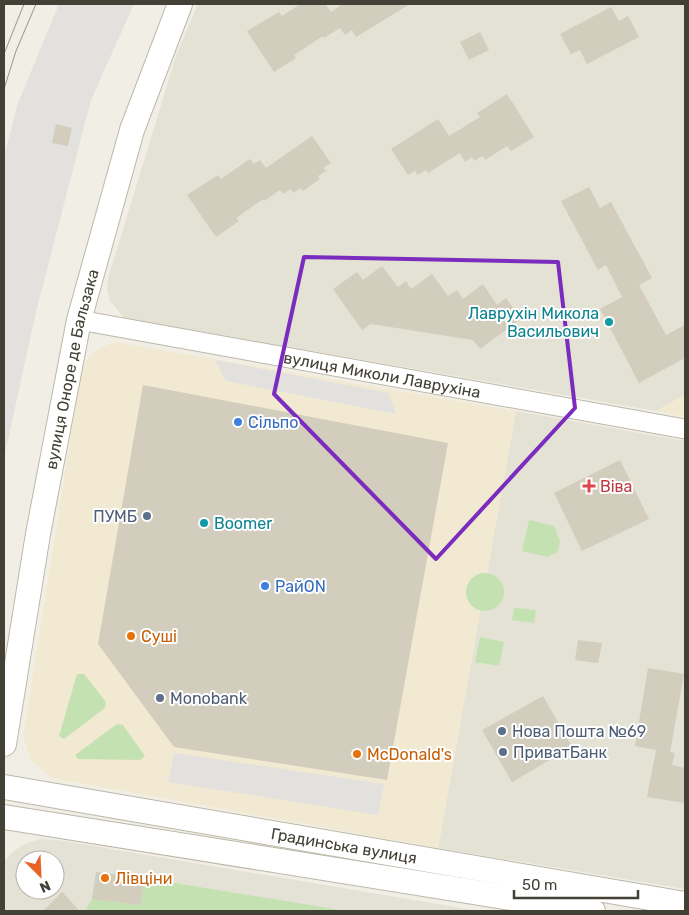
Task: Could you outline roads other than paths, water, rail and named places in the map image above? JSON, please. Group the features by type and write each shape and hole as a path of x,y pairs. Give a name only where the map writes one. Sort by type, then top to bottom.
{"street":[{"name":"вулиця Оноре де Бальзака","path":"4,744 38,534 79,320 132,130 180,4"},
{"name":"вулиця Миколи Лаврухіна","path":"79,320 685,429"},
{"name":"Градинська вулиця","path":"4,787 685,904"},
{"name":"Градинська вулиця","path":"4,817 593,911"}],"tram line":[{"path":"4,54 24,4"},
{"path":"4,89 16,51 36,4"}],"place":[{"name":"Лаврухін Микола Васильович","path":"609,322"},
{"name":"Сільпо","path":"238,422"},
{"name":"Віва","path":"589,486"},
{"name":"ПУМБ","path":"147,516"},
{"name":"Boomer","path":"204,523"},
{"name":"РайON","path":"265,586"},
{"name":"Суші","path":"131,636"},
{"name":"Monobank","path":"160,698"},
{"name":"Нова Пошта №69","path":"502,731"},
{"name":"ПриватБанк","path":"503,752"},
{"name":"McDonald's","path":"357,754"},
{"name":"Лівціни","path":"105,878"}]}
